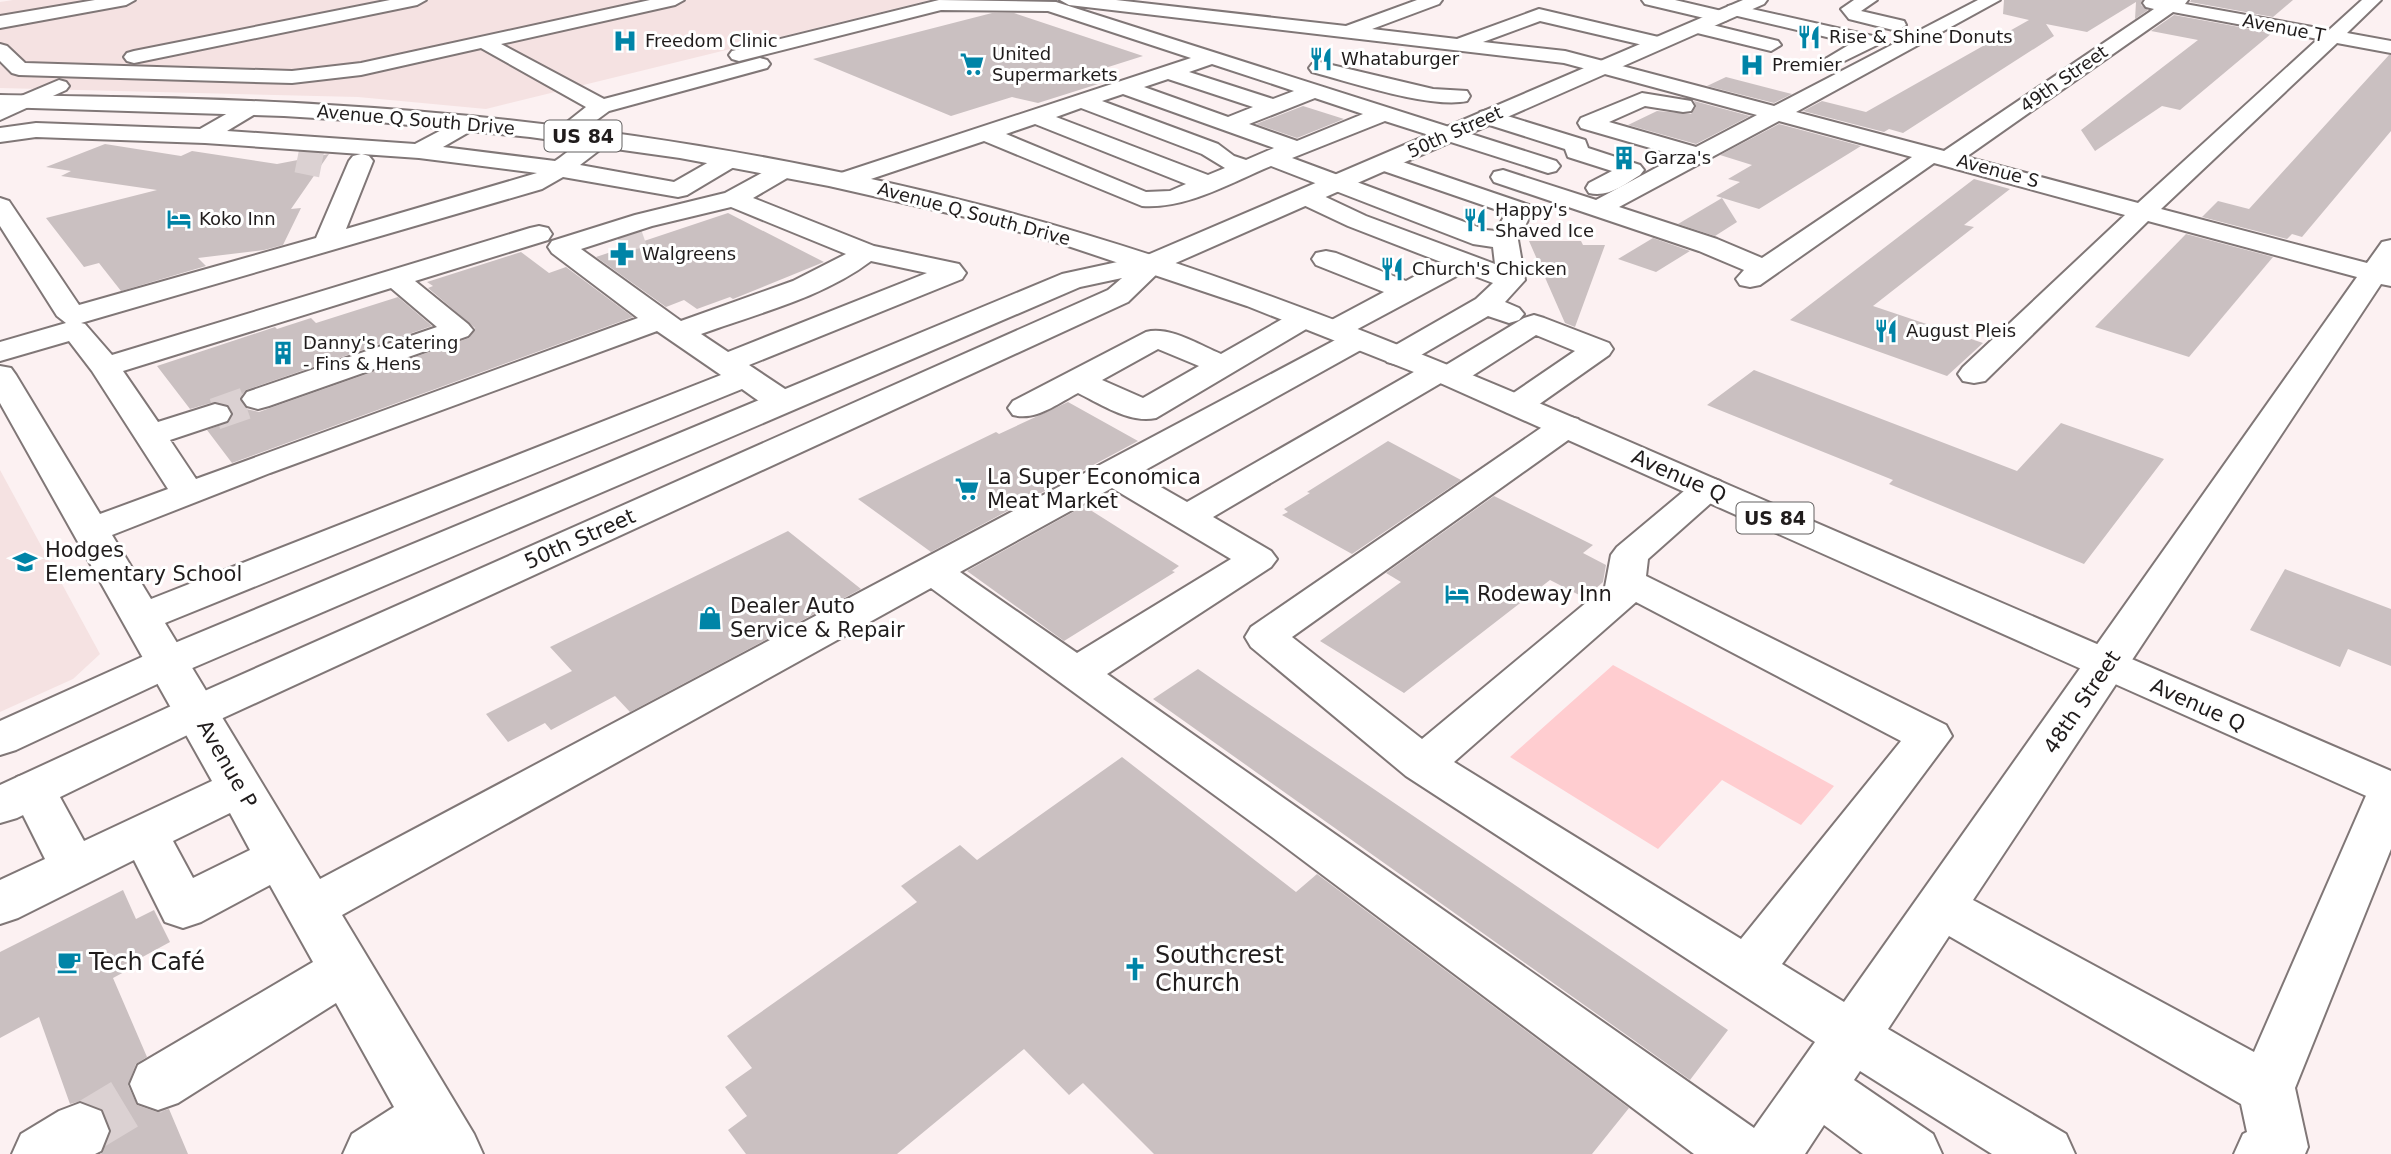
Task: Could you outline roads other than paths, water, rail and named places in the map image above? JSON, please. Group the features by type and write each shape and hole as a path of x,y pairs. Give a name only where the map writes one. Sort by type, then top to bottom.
{"main road":[{"path":"0,22 126,0"},
{"path":"0,113 12,102 119,60 416,0"},
{"path":"0,50 10,69 292,77 361,69 675,0"},
{"path":"1069,0 1348,32 1393,52 1459,96"},
{"path":"1348,32 1433,0"},
{"path":"1651,0 1740,6 1870,41 1834,60 1809,63"},
{"path":"1876,0 1873,5 1886,13 1916,14 1957,0"},
{"path":"1876,0 1850,9 1855,15 1908,27 1919,26 1965,0"},
{"path":"1417,149 1610,203 1696,155 1762,105 1991,0"},
{"name":"Avenue T","path":"2137,0 2175,3 2391,47"},
{"path":"1974,374 2144,211 2372,0"},
{"name":"49th Street","path":"1610,203 1708,244 1757,274 2175,3"},
{"path":"739,55 941,5 1050,6 1213,53 1314,91 1548,166"},
{"name":"50th Street","path":"0,739 168,663 1072,280 1153,264 1631,55 1657,32 1693,28 1740,6"},
{"path":"1458,44 1539,15 1657,32"},
{"path":"1253,38 1292,25"},
{"path":"1693,28 1784,48"},
{"path":"1279,43 1300,37 1499,70"},
{"path":"485,43 601,106"},
{"name":"Avenue S","path":"1393,52 1458,44 1565,57 1762,105 2144,211 2385,267"},
{"path":"841,181 1169,72 1213,53"},
{"path":"1631,55 1762,105"},
{"path":"563,134 601,106 760,64"},
{"path":"1304,65 1433,94 1459,96 1505,110 1577,145 1576,152 1632,170 1670,170"},
{"path":"1169,72 1271,106"},
{"path":"1525,76 1569,82 1642,99 1762,105"},
{"path":"1123,87 1295,148"},
{"path":"1233,126 1231,123 1236,120 1314,91"},
{"path":"1589,122 1642,99"},
{"path":"1081,101 1210,149 1226,161 1246,168"},
{"name":"Avenue Q South Drive","path":"12,102 248,108 468,123 604,139 786,169 982,213 1153,264"},
{"path":"209,136 207,134 248,108"},
{"path":"1505,110 1561,114 1696,155"},
{"path":"985,133 1142,199 1168,199 1384,113"},
{"path":"1035,116 1208,184"},
{"path":"322,165 419,151 468,123"},
{"path":"0,135 36,130 209,136 290,151 419,151 559,169 674,202 733,199 866,252 918,261 952,273 735,370 142,617"},
{"path":"0,206 72,316 533,184 604,139"},
{"path":"1270,158 1482,238 1505,240"},
{"path":"558,246 674,202 731,159"},
{"path":"327,243 361,161"},
{"path":"1383,163 1531,213 1505,240"},
{"path":"733,199 786,169"},
{"path":"1610,203 1597,189 1632,170"},
{"path":"307,305 269,268 586,175"},
{"path":"1402,208 1450,186"},
{"path":"1306,197 1379,233 1458,264 1511,280"},
{"path":"651,231 658,229 674,202"},
{"path":"1379,233 1325,259 1407,291"},
{"path":"1505,240 1511,280"},
{"path":"105,367 395,278 558,246 618,242"},
{"path":"558,246 668,326 783,402"},
{"path":"91,530 258,466 668,326 804,286 851,266 866,252"},
{"name":"50th Street","path":"17,797 197,712 1118,296 1153,264"},
{"name":"Avenue Q","path":"1153,264 1331,329 1517,405 2391,791"},
{"path":"310,908 1112,473 1331,329 1458,264"},
{"name":"48th Street","path":"1771,1154 2385,267"},
{"path":"258,399 458,330 395,278"},
{"path":"1398,356 1486,305 1511,280"},
{"path":"0,352 75,330 86,321 161,299 200,338"},
{"path":"1486,305 1598,349 1517,405"},
{"path":"1187,517 1534,324"},
{"path":"1077,381 1144,411 1224,366 1331,329"},
{"path":"75,330 105,367 189,494"},
{"path":"1024,408 1157,338 1224,366"},
{"name":"Avenue P","path":"0,375 281,856 344,971 442,1135"},
{"path":"149,436 215,414"},
{"path":"1566,426 1265,637 1422,764 1853,1037 2045,1154"},
{"path":"1077,673 1258,559 1112,473"},
{"path":"1422,764 1624,592 1630,555 1708,488"},
{"path":"932,571 1741,1154"},
{"path":"1625,581 1930,736 1747,970"},
{"path":"0,902 240,788"},
{"path":"2264,1154 2279,1147 2267,1088 2391,791"},
{"path":"17,797 74,867"},
{"path":"145,833 183,907 281,856"},
{"path":"1941,907 2267,1088"},
{"path":"158,1084 344,971"},
{"path":"1817,1087 1912,1154"},
{"path":"373,1154 442,1135"}],"tunnel":[{"path":"297,160 322,165"},
{"path":"619,242 651,231"},
{"path":"215,414 258,399"},
{"path":"80,1131 158,1084"}],"place":[{"name":"Rise & Shine Donuts","path":"1809,37"},
{"name":"Freedom Clinic","path":"625,41"},
{"name":"Whataburger","path":"1321,59"},
{"name":"United Supermarkets","path":"972,64"},
{"name":"Premier","path":"1752,65"},
{"name":"Garza's","path":"1624,158"},
{"name":"Koko Inn","path":"179,219"},
{"name":"Happy's Shaved Ice","path":"1475,220"},
{"name":"Walgreens","path":"622,254"},
{"name":"Church's Chicken","path":"1392,269"},
{"name":"August Pleis","path":"1886,331"},
{"name":"Danny's Catering - Fins & Hens","path":"283,353"},
{"name":"La Super Economica Meat Market","path":"967,489"},
{"name":"Hodges Elementary School","path":"25,562"},
{"name":"Rodeway Inn","path":"1457,594"},
{"name":"Dealer Auto Service & Repair","path":"710,618"},
{"name":"Tech Café","path":"69,962"},
{"name":"Southcrest Church","path":"1135,969"}]}
